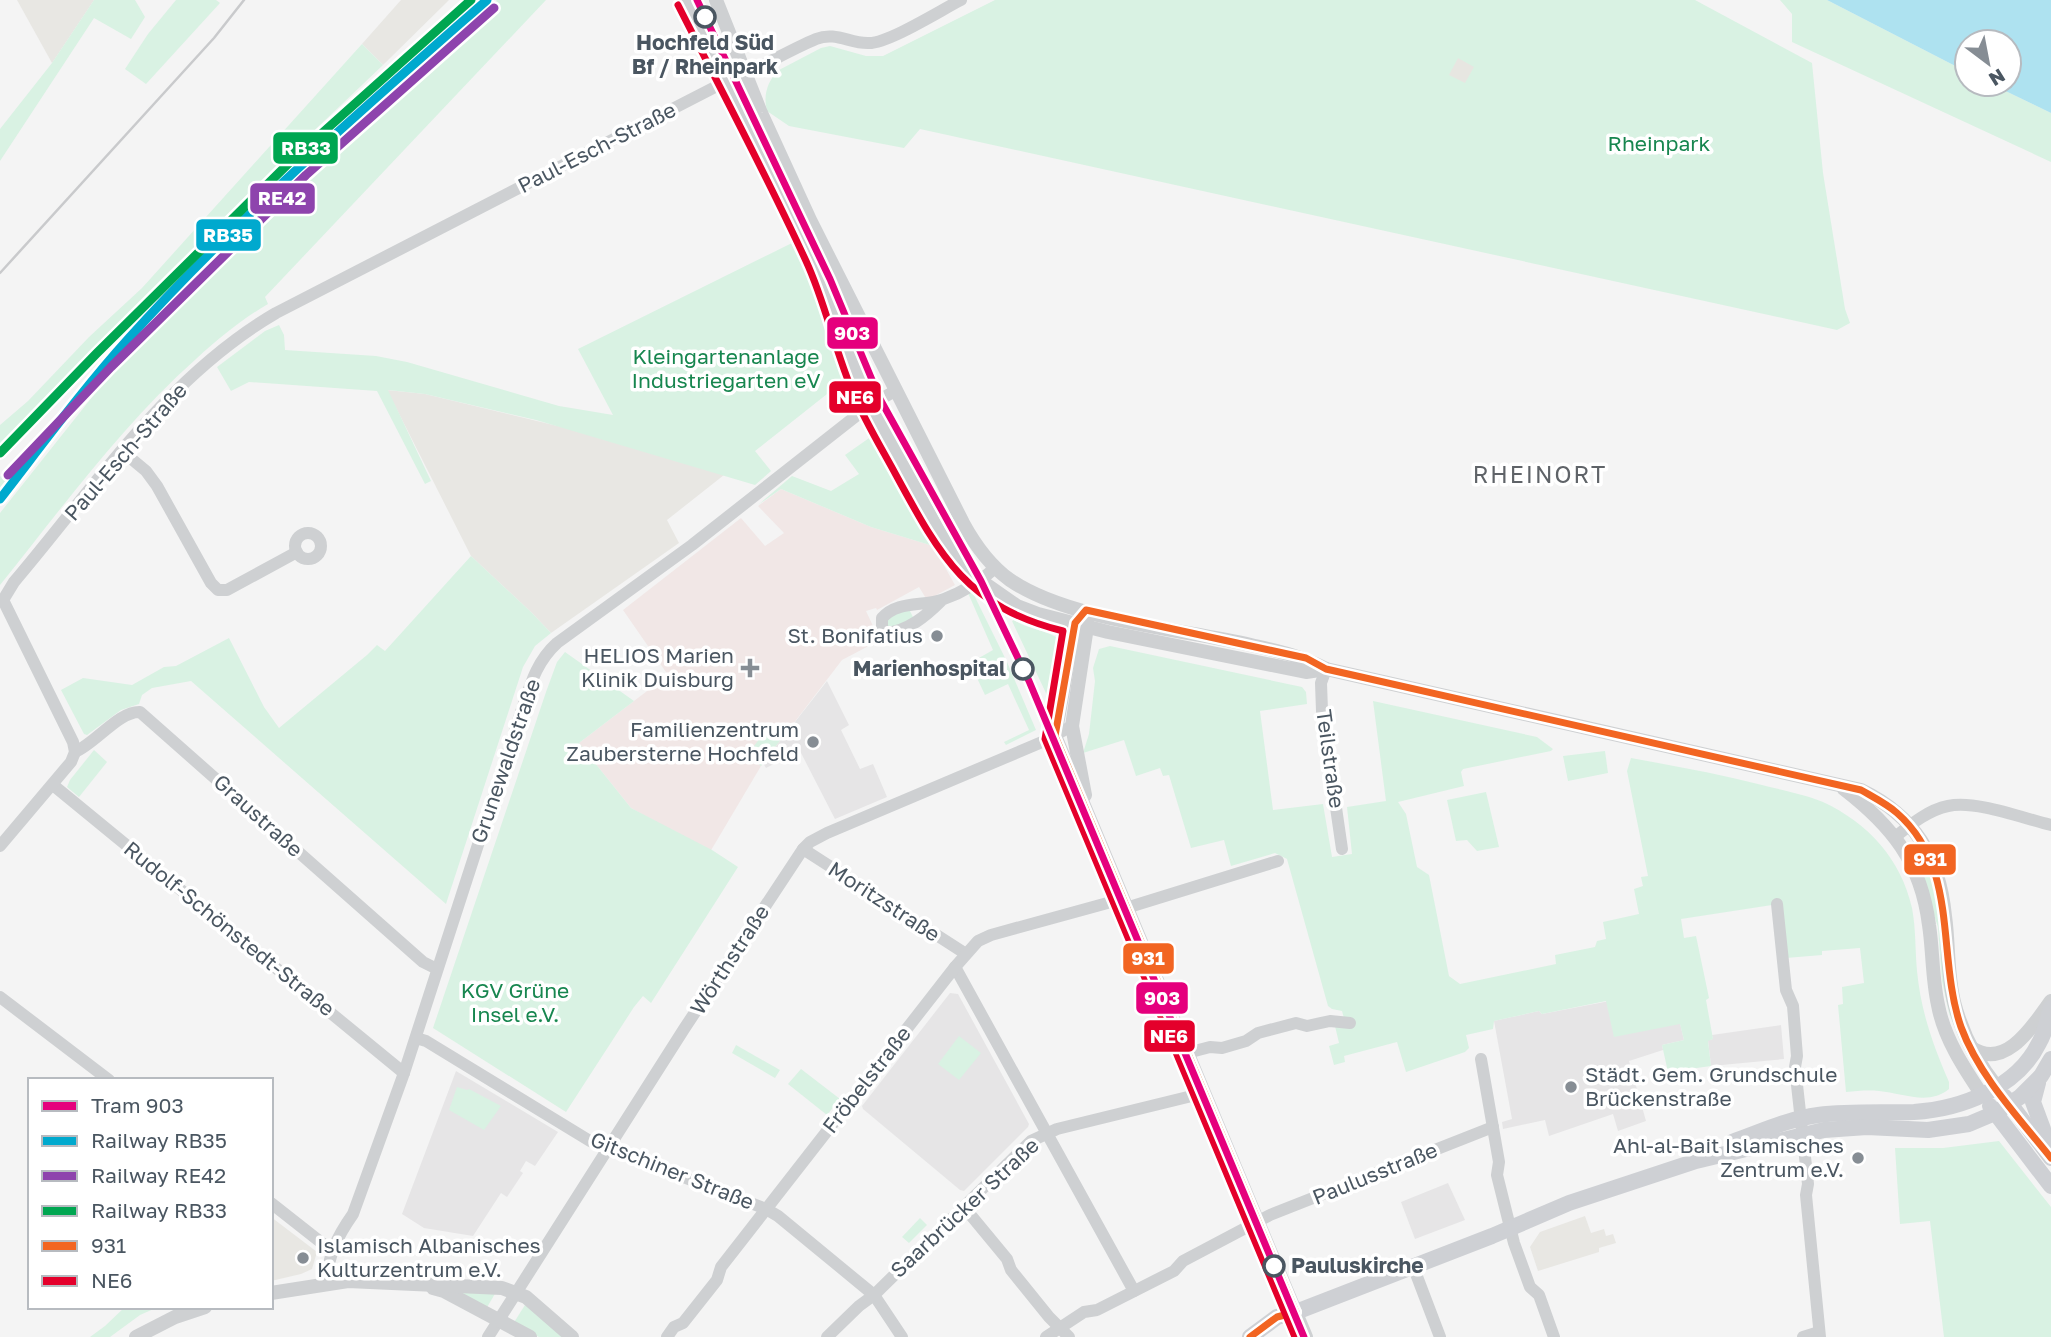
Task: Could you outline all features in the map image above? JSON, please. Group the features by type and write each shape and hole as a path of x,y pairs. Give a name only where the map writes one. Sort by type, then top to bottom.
{"main road":[{"path":"1250,1337 1278,1317 1510,1229 1569,1203 1801,1125 1846,1112 1916,1112 1982,1095 2018,1071 2039,1043 2051,1008"},
{"path":"2049,1156 2033,1102 2041,1076 2051,1059"},
{"path":"1801,1125 1928,1130 1952,1128 1995,1113 2025,1094 2041,1076"},
{"path":"1997,1087 2049,1156"},
{"path":"1982,1095 2051,1185"},
{"path":"1266,1337 1296,1312"}],"street":[{"path":"687,0 817,260 870,405 952,552 981,581 1017,606 1081,625 1306,672 1326,669"},
{"path":"716,0 785,166 895,391 967,531 995,568 1020,586 1043,597 1110,617 1306,658 1326,669 1861,790 1881,799 1910,825 1927,850 1940,881 1953,999 1962,1029 1985,1072 1997,1087"},
{"name":"Paul-Esch-Straße","path":"75,751 3,600 14,582 122,451 173,393 223,349 260,323 729,81 747,75 817,39 830,36 878,42 961,0"},
{"name":"Grunewaldstraße","path":"329,1283 327,1272 332,1251 353,1214 404,1073 521,712 543,656 701,538 870,405 895,391"},
{"path":"122,451 146,471 158,486 211,583 218,590 226,590 297,552"},
{"path":"941,601 981,581 995,568"},
{"path":"1086,610 1055,736 1306,1337"},
{"path":"1081,625 1072,726 1087,814"},
{"name":"Teilstraße","path":"1326,669 1321,683 1322,711 1342,849"},
{"name":"Graustraße","path":"75,751 87,746 132,711 141,712 423,962 437,969"},
{"name":"Wörthstraße","path":"488,1337 803,849 810,842 852,822 1055,736 1072,726"},
{"path":"1055,736 1061,737 1084,787"},
{"path":"0,846 72,762 75,751"},
{"name":"Rudolf-Schönstedt-Straße","path":"53,785 404,1073"},
{"path":"1840,786 1883,821 1910,860 1925,901 1938,1006 1961,1063 1982,1095"},
{"path":"1895,836 1938,809 1948,806 1962,806 2051,825"},
{"name":"Moritzstraße","path":"803,849 966,954"},
{"name":"Fröbelstraße","path":"667,1337 700,1302 717,1280 722,1267 766,1209 978,942 990,935 1124,903 1278,861"},
{"path":"1777,904 1786,990 1793,1006 1819,1334 1803,1337"},
{"path":"956,967 1134,1291"},
{"path":"0,997 106,1078"},
{"path":"1972,1048 1986,1055 2001,1053 2027,1034 2051,1001"},
{"path":"1187,1053 1210,1047 1222,1048 1246,1041 1258,1033 1297,1023 1307,1026 1330,1021 1350,1023"},
{"name":"Gitschiner Straße","path":"416,1038 426,1041 590,1140 778,1216 874,1295 902,1337"},
{"path":"1481,1059 1499,1162 1497,1175 1510,1229 1530,1287 1539,1295 1554,1337"},
{"name":"Saarbrücker Straße","path":"827,1337 874,1295 1031,1141 1046,1133 1204,1093"},
{"name":"Paulusstraße","path":"1046,1337 1084,1312 1097,1310 1134,1291 1174,1270 1183,1261 1258,1222 1493,1127"},
{"path":"273,1205 332,1251"},
{"path":"964,1207 1007,1259 1011,1270 1058,1328 1069,1337"},
{"path":"1413,1266 1440,1337"},
{"path":"273,1293 329,1283 419,1283 502,1288 534,1303 572,1337"},
{"path":"419,1283 444,1291 530,1337"},
{"path":"136,1337 175,1317 199,1309"}],"shaded area":[{"path":"17,0 94,0 52,63"},
{"path":"401,0 449,0 383,65 362,44"},
{"path":"387,390 425,394 570,429 724,475 667,520 679,543 551,633 471,556"},
{"name":"HELIOS Marien Klinik Duisburg","path":"781,489 871,527 933,546 955,585 927,600 919,587 877,610 866,611 873,626 877,626 882,639 842,660 761,766 710,852 631,808 579,743 668,675 623,610 741,518 765,546 784,533 758,506"},
{"name":"Familienzentrum Zaubersterne Hochfeld","path":"827,681 849,725 841,730 860,769 873,764 887,797 835,819 800,751 766,768 763,763"},
{"name":"Städt. Gem. Grundschule Brückenstraße","path":"1672,989 1684,1040 1662,1045 1663,1050 1629,1061 1646,1121 1618,1131 1613,1114 1549,1136 1545,1120 1503,1129 1502,1122 1512,1119 1494,1021"},
{"path":"950,993 958,994 1029,1124 964,1191 862,1106"},
{"path":"1781,1025 1784,1059 1711,1066 1708,1040 1713,1039 1712,1035"},
{"path":"456,1071 558,1132 535,1166 526,1161 520,1171 523,1173 507,1197 501,1193 473,1236 424,1228 402,1214"},
{"path":"1448,1183 1465,1220 1415,1239 1401,1202"},
{"path":"1585,1216 1591,1233 1604,1229 1606,1236 1613,1234 1616,1243 1599,1248 1599,1252 1538,1271 1530,1247 1540,1232"},
{"path":"273,1219 317,1252 312,1269 273,1281"}],"green space":[{"path":"94,0 135,0 145,17 131,39 94,18 0,161 0,129 52,63"},
{"path":"176,0 216,0 220,3 146,84 125,69 148,34"},
{"path":"497,0 546,0 265,297 268,304 213,344 142,412 93,468 0,585 0,513 143,333 206,267"},
{"name":"Rheinpark","path":"995,0 1695,0 1812,63 1823,173 1845,309 1850,323 1837,330 920,129 904,148 789,126 767,111 767,89 775,74 821,48 830,46 866,56 883,56"},
{"path":"1780,0 1827,0 1953,65 1953,98 2020,98 2051,113 2051,162 1792,42 1792,14"},
{"path":"362,44 383,65 256,186 0,449 0,425 28,401 89,337 142,288"},
{"name":"Kleingartenanlage Industriegarten eV","path":"796,241 812,277 846,379 755,451 771,471 755,485 536,420 425,394 388,390 431,481 425,484 377,391 249,382 231,391 217,367 265,331 279,325 284,335 285,350 376,356 407,362 559,406 613,415 578,349"},
{"path":"84,388 0,492 0,477"},
{"path":"872,436 933,546 871,527 781,489 758,505 792,476 831,491 859,474 845,455"},
{"path":"471,556 551,633 535,646 523,667 446,904 191,681 152,688 142,695 139,704 121,710 87,735 61,690 83,678 132,685 164,667 176,666 229,638 264,707 279,728 377,645 385,651"},
{"path":"968,593 973,593 1036,730 1006,745 1004,742 1029,730 1008,684 985,695 970,663 993,650"},
{"path":"909,609 914,619 900,626 888,627 886,624 889,616"},
{"path":"1012,621 1051,634 1061,641 1053,708"},
{"path":"1110,646 1302,687 1306,692 1307,704 1260,711 1273,810 1323,804 1332,857 1352,854 1347,807 1386,801 1373,701 1537,737 1553,749 1463,769 1461,772 1464,786 1398,802 1406,814 1417,867 1429,875 1449,976 1460,984 1556,964 1555,955 1595,947 1597,941 1606,939 1603,922 1639,914 1634,889 1643,886 1641,877 1648,876 1627,771 1631,758 1792,792 1823,802 1868,832 1891,858 1900,874 1912,908 1921,1000 1949,1082 1949,1089 1933,1097 1924,1098 1879,1091 1846,1092 1838,1005 1843,1004 1842,987 1864,983 1860,948 1822,951 1822,955 1786,958 1772,905 1681,919 1684,938 1696,936 1709,998 1706,1000 1713,1039 1708,1041 1711,1066 1668,1072 1662,1045 1684,1040 1680,1024 1614,1037 1606,1001 1494,1021 1493,1029 1466,1035 1469,1048 1465,1052 1406,1072 1397,1042 1344,1056 1345,1062 1334,1065 1329,1046 1339,1043 1335,1026 1345,1022 1342,1011 1328,1006 1287,859 1275,853 1231,866 1224,840 1191,848 1169,775 1163,776 1160,768 1136,776 1124,740 1083,753 1089,734 1095,681 1093,668 1099,649"},
{"name":"KGV Grüne Insel e.V.","path":"565,652 634,701 579,743 631,808 712,850 738,867 651,1003 643,996 634,1007 566,1112 433,1028 546,692 557,662"},
{"path":"771,724 785,734 761,766 747,755"},
{"path":"94,750 107,762 79,797 67,787"},
{"path":"1605,751 1608,773 1568,781 1563,756"},
{"path":"1486,792 1499,847 1477,851 1467,840 1456,841 1447,800"},
{"path":"1924,857 1934,883 1940,926 1977,1068 1975,1069 1949,1013 1942,981 1938,927 1916,861"},
{"path":"959,1036 981,1053 959,1080 938,1064"},
{"path":"736,1045 780,1070 775,1078 732,1053"},
{"path":"801,1069 840,1099 827,1115 788,1084"},
{"path":"457,1087 469,1089 501,1106 484,1130 449,1110"},
{"path":"1999,1141 2051,1207 2051,1337 1944,1337 1930,1221 1900,1224 1895,1148 1943,1148"},
{"path":"920,1218 927,1225 909,1243 902,1237"},
{"path":"456,1290 496,1292 486,1309"},
{"path":"525,1305 565,1337 539,1337 513,1324"},
{"path":"123,1309 154,1309 140,1315 110,1337 90,1337"}],"sand":[{"path":"1458,58 1474,67 1465,83 1449,75"}],"water":[{"path":"1827,0 2051,0 2051,113 2020,98 2023,98 2023,28 1953,28 1953,65"}],"railway":[{"path":"0,273 214,38 244,0"}],"tram line":[{"name":"903","path":"697,0 830,279 880,399 981,581 1029,681 1304,1337"}],"rail line":[{"name":"RB33","path":"0,453 292,160 471,0"},
{"name":"RB35","path":"0,499 95,377 171,293 303,164 487,0"},
{"name":"RE42","path":"8,475 111,367 306,175 494,8"}],"transit line":[{"name":"NE6","path":"678,5 806,261 847,379 859,405 927,530 960,574 980,592 1003,608 1030,621 1063,631 1045,739 1295,1337"},
{"name":"931","path":"1296,1312 1055,736 1075,623 1086,610 1306,658 1326,669 1861,790 1897,813 1917,835 1930,860 1938,886 1949,971 1961,1027 1978,1063 2013,1112 2051,1158"},
{"name":"931","path":"1250,1337 1277,1317 1296,1312"}],"place":[{"name":"Hochfeld Süd Bf / Rheinpark","path":"705,17"},
{"name":"St. Bonifatius","path":"937,636"},
{"name":"HELIOS Marien Klinik Duisburg","path":"750,668"},
{"name":"Marienhospital","path":"1023,669"},
{"name":"Familienzentrum Zaubersterne Hochfeld","path":"813,742"},
{"name":"Städt. Gem. Grundschule Brückenstraße","path":"1571,1087"},
{"name":"Ahl-al-Bait Islamisches Zentrum e.V.","path":"1858,1158"},
{"name":"Islamisch Albanisches Kulturzentrum e.V.","path":"303,1258"},
{"name":"Pauluskirche","path":"1274,1266"}],"district":[{"name":"RHEINORT","path":"1540,475"}]}
